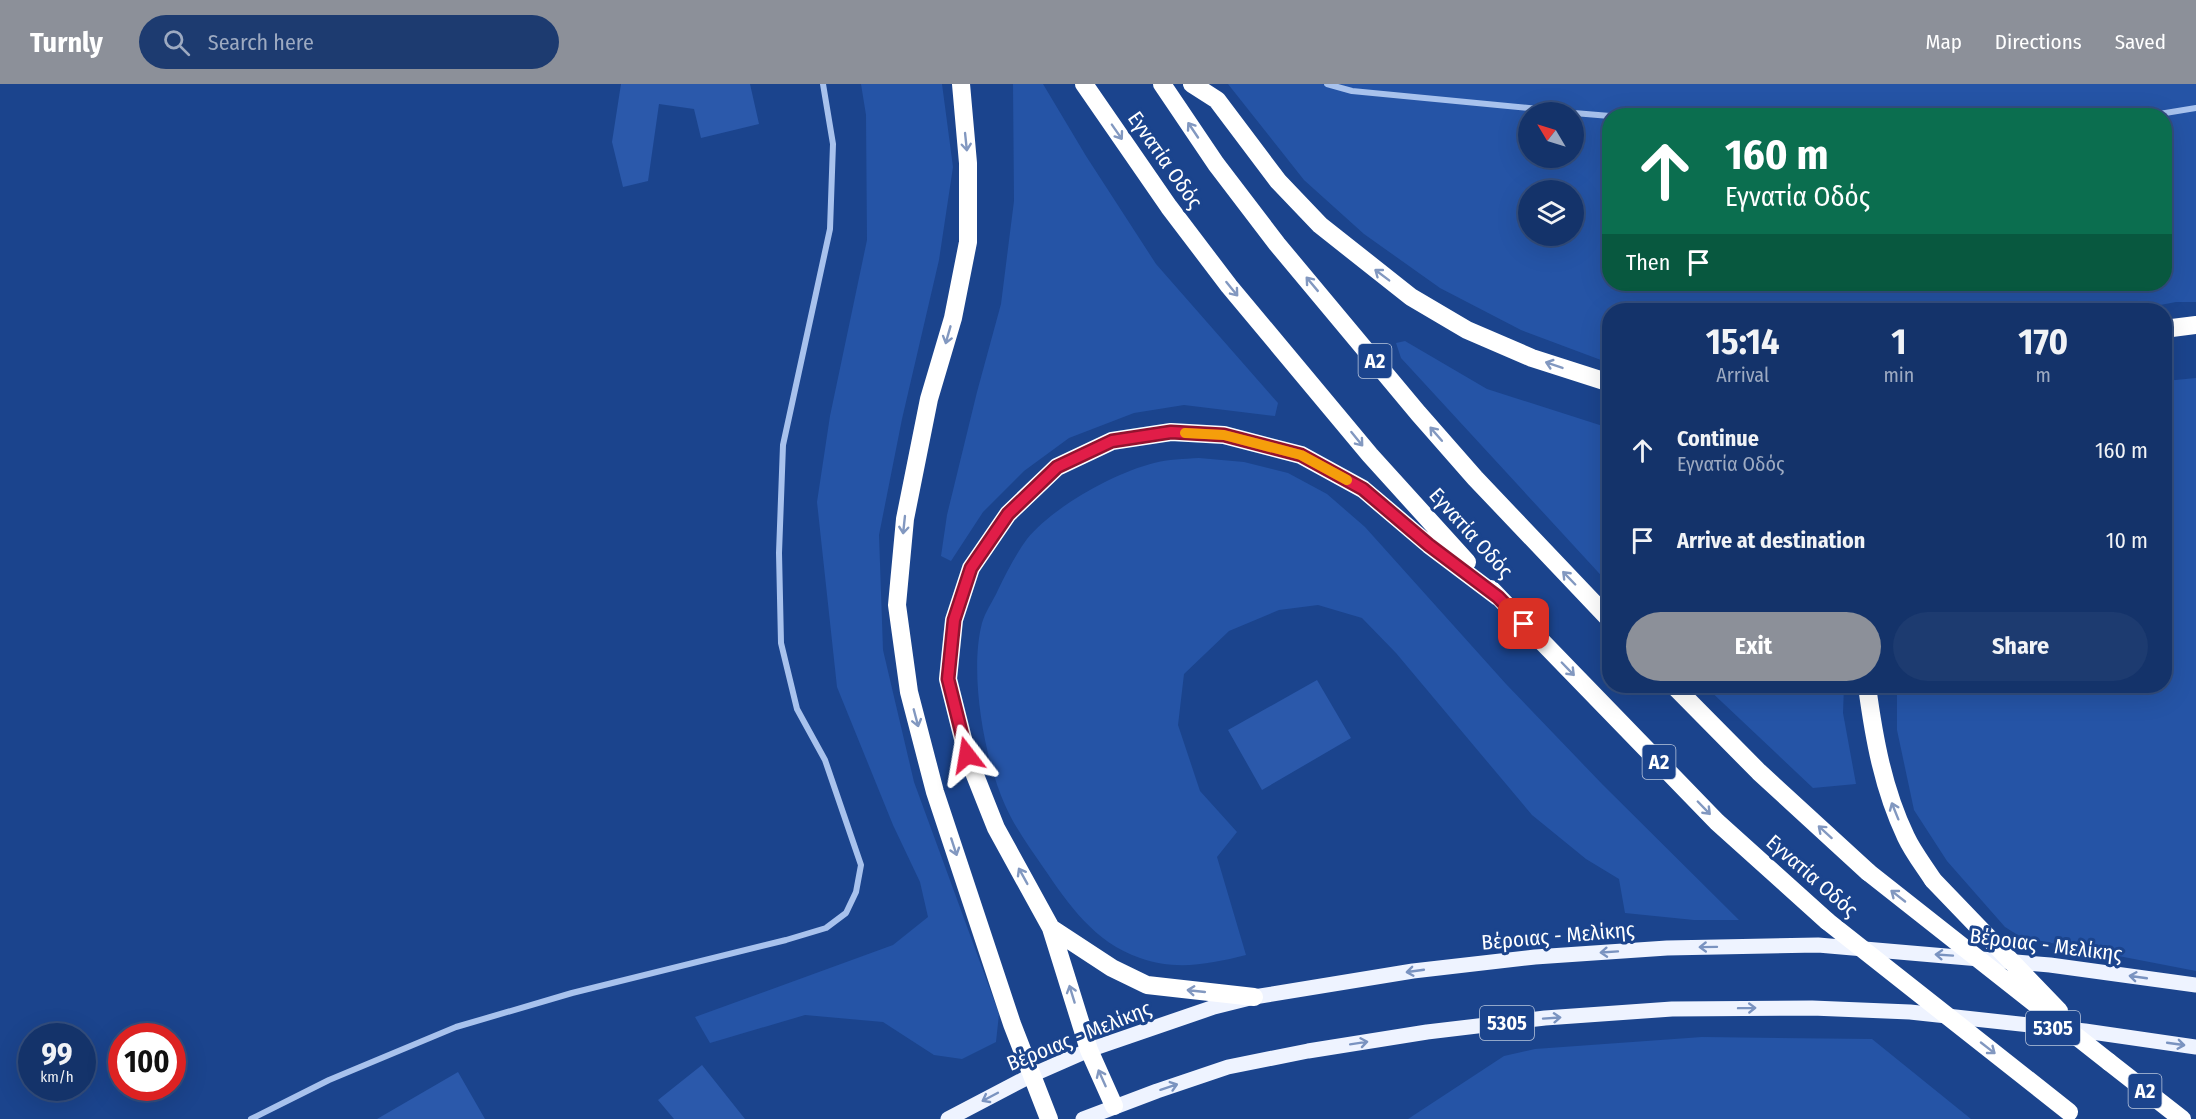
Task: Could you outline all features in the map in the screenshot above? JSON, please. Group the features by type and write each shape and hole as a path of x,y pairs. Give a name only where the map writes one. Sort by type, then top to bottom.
{"highway":[{"path":"961,84 968,163 968,242 953,318 929,399 905,519 897,605 909,692 935,792 1012,1024 1049,1119"},
{"name":"Εγνατία Οδός","path":"1084,84 1169,207 1229,286 1370,455 1498,597 1717,822 1827,921 2074,1116"},
{"name":"Εγνατία Οδός","path":"1162,84 1216,164 1277,244 1418,413 1483,486 1602,612"},
{"path":"1192,84 1217,100 1278,181 1320,225 1411,297 1467,330 1532,358 1602,380"},
{"path":"2172,328 2196,325"},
{"path":"1114,1106 1089,1050 1051,928 996,828 967,755 948,679 954,620 971,568 1008,514 1057,467 1112,441 1171,432 1224,435 1301,455 1363,489 1429,545 1498,597"},
{"name":"Εγνατία Οδός","path":"1681,693 1759,772 1868,872 2182,1119"},
{"path":"1868,693 1874,738 1893,806 1907,839 1933,880 2109,1062"},
{"path":"1051,928 1112,968 1147,985 1254,997"}],"main road":[{"name":"Βέροιας - Μελίκης","path":"948,1119 1032,1074 1089,1050 1214,1007 1254,997 1413,971 1535,957 1667,948 1818,945 2050,965 2196,984"},
{"name":"5305","path":"1083,1119 1228,1067 1308,1051 1427,1032 1533,1019 1672,1009 1812,1008 1910,1012 2085,1031 2196,1047"}],"street":[{"path":"251,1119 329,1080 456,1027 572,993 786,940 826,928 846,913 856,892 861,865 825,760 797,709 781,643 779,553 783,445 830,229 832,144 823,84"},
{"path":"1327,84 1352,91 1518,108"},
{"path":"2172,112 2196,108"},
{"path":"1584,114 1602,115"}],"shaded area":[{"path":"861,84 942,84 953,167 939,260 902,419 879,535 883,650 914,782 999,1014 996,1042 962,1059 934,1055 883,1022 805,1015 710,1043 695,1017 893,945 928,917 920,882 893,825 837,687 817,502 830,416 867,240 866,115"},
{"path":"1013,84 1043,84 1086,156 1156,264 1278,403 1275,416 1184,405 1134,413 1069,438 1024,471 983,512 951,561 941,556 947,515 1001,304 1014,201"},
{"path":"1228,84 2196,84 2196,302 1602,303 1602,360 1521,330 1440,288 1364,234 1304,180"},
{"path":"1405,341 1487,389 1602,426 1602,576 1401,358 1396,343"},
{"path":"2196,378 2196,971 2021,937 2005,927 1947,861 1914,810 1897,730 1897,693 2172,693 2172,380"},
{"path":"1199,458 1244,462 1288,473 1327,494 1365,527 1506,684 1603,785 1739,920 1694,920 1625,913 1619,879 1586,859 1532,815 1396,653 1362,618 1318,605 1279,610 1229,631 1184,674 1178,725 1200,791 1237,832 1217,857 1246,955 1193,965 1153,962 1124,951 1096,932 1073,908 1028,845 1009,813 997,786 985,740 978,690 978,643 982,623 1019,551 1038,527 1052,515 1103,483 1138,468 1165,461"},
{"path":"1712,693 1844,693 1843,713 1856,784 1813,788"},
{"path":"1702,1037 1872,1039 1971,1119 1408,1119 1504,1056 1535,1049"}],"building":[{"path":"621,84 750,84 759,124 701,138 694,109 659,104 648,181 623,187 612,142"},
{"path":"1317,680 1351,738 1262,790 1228,730"},
{"path":"702,1065 745,1119 674,1119 658,1100"},
{"path":"458,1072 485,1119 377,1119"}],"slow traffic":[{"path":"1185,433 1224,435 1301,455 1347,480"}],"route":[{"path":"967,755 948,679 954,620 971,568 1008,514 1057,467 1112,441 1171,432 1224,435 1301,455 1363,489 1429,545 1498,597 1524,624"}]}
